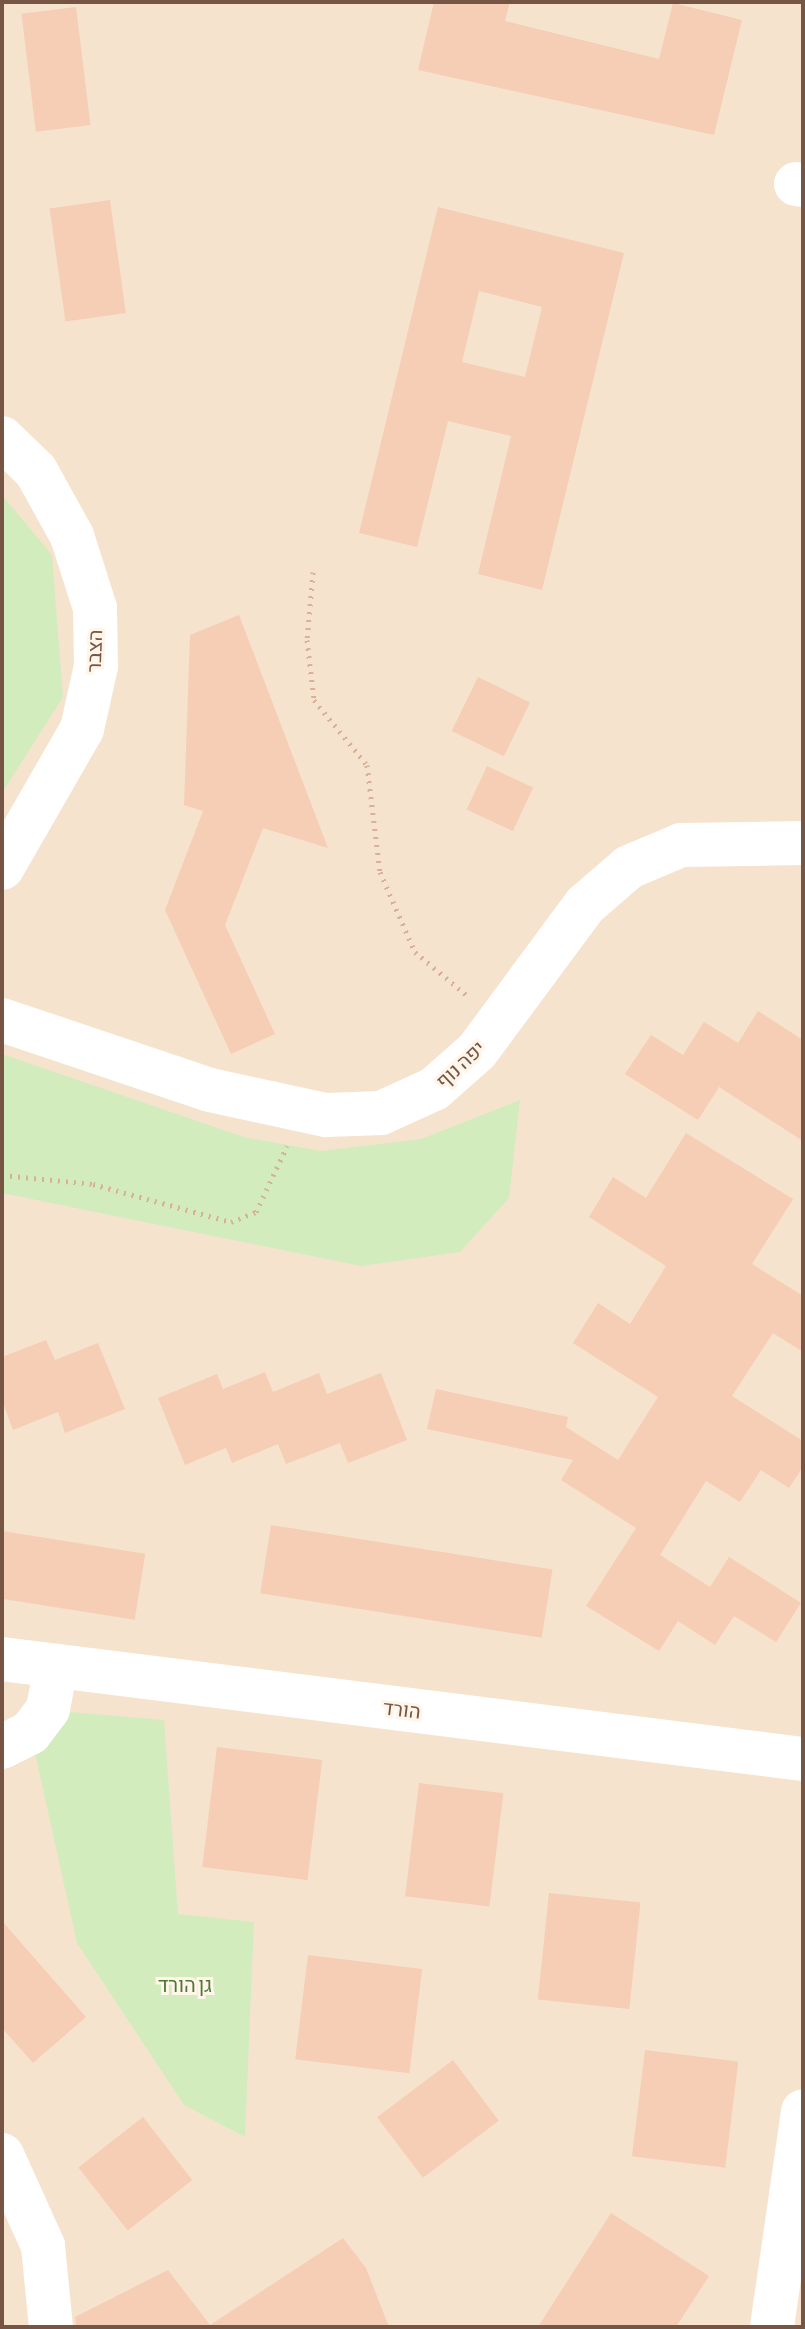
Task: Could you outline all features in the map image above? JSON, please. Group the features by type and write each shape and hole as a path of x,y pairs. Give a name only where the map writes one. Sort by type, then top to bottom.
{"street":[{"name":"הצבר","path":"2,438 36,471 72,536 95,608 96,666 82,729 2,868"},
{"name":"יפה נוף","path":"2,1020 210,1090 326,1115 394,1107 434,1089 504,1019 585,905 629,867 681,845 803,843"},
{"name":"הורד","path":"2,1659 803,1759"},
{"path":"2,1747 30,1733 48,1709 56,1666"},
{"path":"772,2327 803,2111"},
{"path":"2,2155 43,2246 51,2327"}],"path":[{"path":"313,572 307,640 314,700 367,765 380,872 415,952 504,1019"},
{"path":"2,1175 93,1184 231,1222 256,1212 281,1171 296,1109"}],"shaded area":[{"path":"2,2 803,2 803,2327 2,2327"}],"green space":[{"path":"2,495 52,555 63,697 2,793"},
{"path":"2,1054 244,1137 321,1151 421,1139 520,1100 509,1198 460,1252 361,1266 2,1193"},
{"name":"גן הורד","path":"25,1708 164,1720 178,1914 254,1922 245,2137 184,2105 77,1943"}],"building":[{"path":"434,2 510,2 505,21 659,59 673,3 742,20 714,135 418,70"},
{"path":"76,7 91,125 36,132 21,14"},
{"path":"110,200 126,313 65,321 50,208"},
{"path":"438,207 624,253 542,590 478,574 511,436 448,421 417,547 359,533","holes":["479,291 542,307 525,377 462,362"]},
{"path":"239,615 328,848 263,828 225,925 275,1034 231,1054 165,910 203,811 184,805 190,635"},
{"path":"478,677 530,702 504,756 452,731"},
{"path":"487,766 533,788 513,831 467,810"},
{"path":"758,1011 803,1040 803,1141 719,1087 698,1120 625,1074 651,1035 683,1055 704,1022 738,1043"},
{"path":"686,1133 793,1199 752,1264 803,1296 803,1352 773,1333 732,1396 803,1441 803,1467 789,1488 761,1470 740,1502 706,1481 660,1555 710,1587 729,1557 801,1603 776,1642 734,1616 715,1645 678,1621 659,1651 586,1606 636,1528 561,1480 573,1460 427,1429 436,1389 568,1417 566,1427 618,1460 658,1397 573,1343 598,1303 630,1324 666,1266 589,1217 613,1177 646,1198"},
{"path":"46,1340 55,1360 98,1343 125,1409 65,1433 58,1412 13,1430 2,1400 2,1357"},
{"path":"265,1372 273,1392 319,1373 327,1394 381,1373 407,1440 348,1463 340,1443 286,1464 278,1444 232,1463 226,1448 185,1465 158,1398 217,1374 223,1389"},
{"path":"271,1525 552,1570 542,1638 260,1593"},
{"path":"2,1531 145,1554 135,1620 2,1599"},
{"path":"217,1747 322,1760 307,1880 202,1867"},
{"path":"419,1783 503,1793 489,1907 405,1896"},
{"path":"549,1893 640,1903 629,2009 538,1999"},
{"path":"2,1921 86,2017 33,2063 2,2028"},
{"path":"308,1955 422,1969 409,2073 295,2059"},
{"path":"645,2050 738,2061 725,2168 632,2156"},
{"path":"453,2060 499,2121 423,2178 377,2117"},
{"path":"143,2117 192,2180 128,2231 78,2167"},
{"path":"611,2213 709,2276 676,2327 538,2327"},
{"path":"343,2238 366,2268 389,2327 76,2327 75,2317 168,2270 210,2325"}]}
